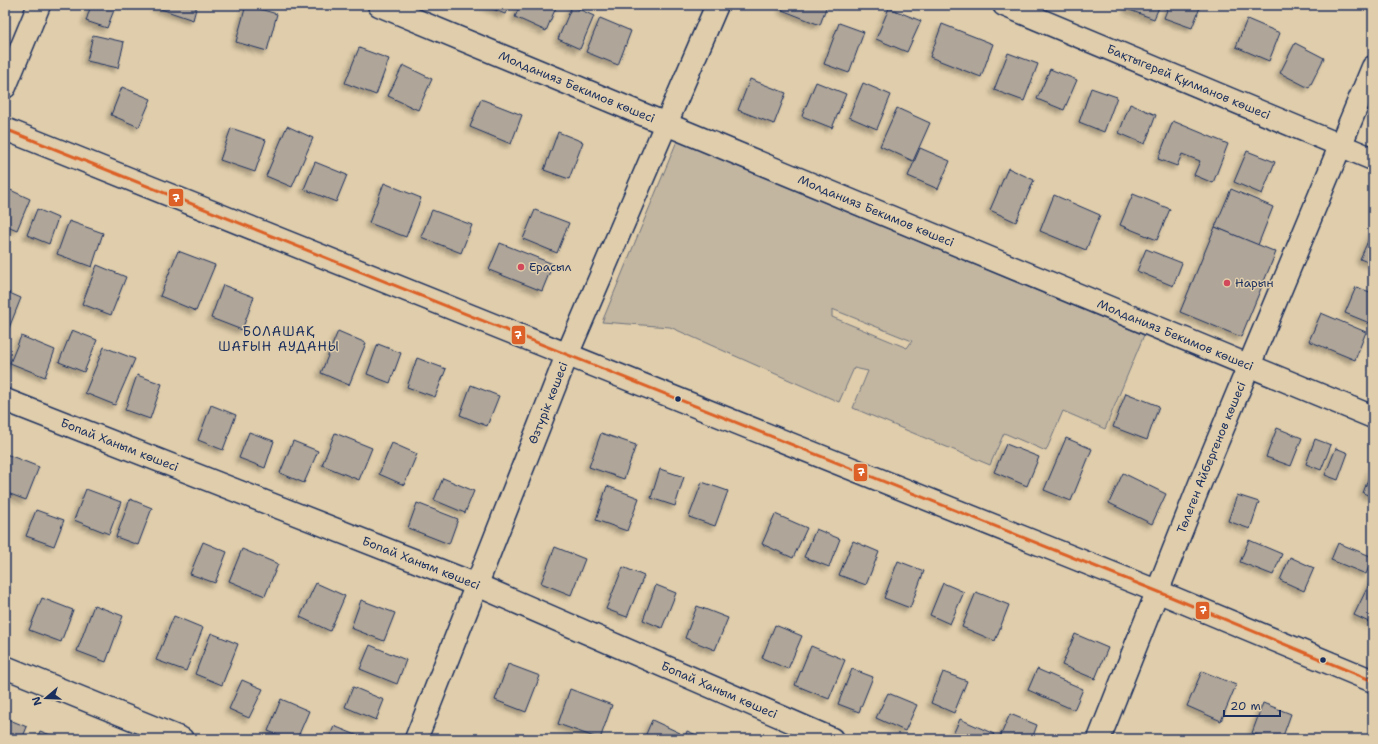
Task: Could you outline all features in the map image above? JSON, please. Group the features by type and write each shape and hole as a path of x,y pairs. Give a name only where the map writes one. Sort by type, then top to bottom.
{"street":[{"path":"5,87 39,5"},
{"name":"Молданияз Бекимов көшесі","path":"379,5 1373,417"},
{"name":"Өзтүрік көшесі","path":"416,739 568,355 717,5"},
{"name":"Бақтыгерей Құлманов көшесі","path":"1004,5 1373,159"},
{"name":"Төлеген Айбергенов көшесі","path":"1099,739 1249,366 1373,67"},
{"path":"5,129 1159,592 1373,681"},
{"name":"Бопай Ханым көшесі","path":"5,400 476,585 832,739"},
{"path":"5,667 182,739"}],"shaded area":[{"path":"677,141 1144,335 1105,429 1063,411 1046,451 1004,433 990,465 853,408 868,371 854,368 839,402 670,327 602,322","holes":["832,309 912,341 907,348 832,317"]}],"building":[{"path":"91,5 116,5 107,28 86,21"},
{"path":"156,5 197,5 193,20 155,7"},
{"path":"246,5 277,14 267,51 236,42"},
{"path":"483,5 510,5 505,14"},
{"path":"520,5 557,5 546,31 515,17"},
{"path":"784,5 827,5 820,25 782,10"},
{"path":"1128,5 1160,5 1154,19 1127,9"},
{"path":"1169,5 1201,5 1192,28 1164,18"},
{"path":"572,6 594,16 580,49 558,39"},
{"path":"889,8 921,21 907,52 876,39"},
{"path":"600,18 631,31 618,65 586,52"},
{"path":"1247,19 1280,33 1269,61 1236,47"},
{"path":"839,23 864,32 849,73 824,64"},
{"path":"942,24 993,44 981,77 930,57"},
{"path":"93,35 124,42 118,68 87,61"},
{"path":"1295,43 1324,58 1309,88 1280,73"},
{"path":"359,48 389,59 376,95 345,83"},
{"path":"1008,53 1038,64 1024,101 994,90"},
{"path":"403,65 432,79 418,110 388,96"},
{"path":"1050,69 1077,80 1064,110 1037,99"},
{"path":"750,79 786,93 774,124 738,110"},
{"path":"816,82 846,94 832,128 802,116"},
{"path":"863,83 891,95 877,129 849,117"},
{"path":"122,87 151,99 139,127 111,115"},
{"path":"1091,88 1117,97 1104,132 1079,122"},
{"path":"481,99 522,115 511,144 470,127"},
{"path":"1130,104 1156,115 1145,144 1119,133"},
{"path":"897,108 930,123 913,161 880,146"},
{"path":"1173,121 1228,144 1213,183 1194,175 1200,161 1182,154 1177,166 1158,159"},
{"path":"287,126 313,138 292,187 266,176"},
{"path":"231,128 266,140 255,172 220,160"},
{"path":"558,132 583,142 569,179 544,170"},
{"path":"920,148 950,161 938,189 908,176"},
{"path":"1247,151 1275,162 1262,194 1234,182"},
{"path":"315,162 347,175 336,202 304,189"},
{"path":"1008,168 1034,180 1016,222 990,210"},
{"path":"384,183 421,198 406,237 369,223"},
{"path":"6,188 30,199 17,230 5,225"},
{"path":"1231,189 1273,207 1258,245 1215,227"},
{"path":"1133,194 1170,209 1157,240 1120,225"},
{"path":"1054,195 1100,215 1086,250 1040,231"},
{"path":"37,209 58,218 49,244 27,235"},
{"path":"432,210 472,225 461,253 421,237"},
{"path":"535,210 569,223 557,253 523,239"},
{"path":"69,221 103,233 92,267 57,254"},
{"path":"1215,227 1276,252 1241,337 1180,312"},
{"path":"1373,230 1373,264 1360,259"},
{"name":"Ерасыл","path":"500,243 553,264 542,291 489,270"},
{"path":"1146,249 1182,263 1173,286 1137,271"},
{"path":"178,251 215,265 196,311 160,296"},
{"path":"97,265 126,277 111,315 82,304"},
{"path":"223,285 254,297 242,330 211,318"},
{"path":"1356,287 1373,293 1372,324 1345,313"},
{"path":"5,291 21,298 9,328 5,327"},
{"path":"1321,313 1366,332 1355,360 1309,341"},
{"path":"72,330 97,340 84,372 59,362"},
{"path":"338,331 366,343 349,385 321,373"},
{"path":"21,336 55,350 45,377 10,363"},
{"path":"378,344 401,353 390,383 367,374"},
{"path":"104,347 135,359 115,405 85,393"},
{"path":"417,358 446,369 435,397 407,387"},
{"path":"137,375 162,384 150,419 125,410"},
{"path":"471,385 499,396 487,426 460,415"},
{"path":"1126,393 1159,406 1147,440 1113,427"},
{"path":"211,405 236,415 223,450 198,440"},
{"path":"1277,428 1302,438 1291,466 1266,457"},
{"path":"249,432 274,441 265,468 239,458"},
{"path":"335,433 372,448 359,480 322,465"},
{"path":"601,433 636,445 624,479 589,467"},
{"path":"1066,438 1092,449 1071,501 1044,490"},
{"path":"1315,439 1331,445 1321,470 1306,464"},
{"path":"293,441 318,451 304,483 280,473"},
{"path":"392,443 417,454 404,485 379,474"},
{"path":"1006,444 1039,457 1027,486 994,472"},
{"path":"1336,448 1348,453 1338,480 1325,475"},
{"path":"6,454 39,467 26,500 5,492"},
{"path":"1373,466 1373,497 1363,493"},
{"path":"660,469 684,477 675,506 651,498"},
{"path":"1123,473 1166,494 1152,524 1109,503"},
{"path":"443,478 474,491 465,513 434,500"},
{"path":"702,482 728,491 715,526 689,517"},
{"path":"607,486 639,498 627,531 596,520"},
{"path":"86,489 121,502 109,534 74,520"},
{"path":"1237,495 1259,502 1250,529 1228,521"},
{"path":"130,499 152,508 138,545 116,537"},
{"path":"417,503 458,519 449,544 408,528"},
{"path":"36,510 64,520 54,546 26,536"},
{"path":"775,514 807,528 793,558 762,544"},
{"path":"816,529 840,539 829,567 804,557"},
{"path":"1249,540 1282,554 1273,575 1240,562"},
{"path":"853,541 879,552 866,585 839,575"},
{"path":"203,542 227,552 215,583 190,574"},
{"path":"1338,543 1373,557 1366,574 1331,560"},
{"path":"555,547 585,559 571,595 541,583"},
{"path":"242,549 278,564 265,596 229,581"},
{"path":"1290,557 1314,568 1304,591 1280,580"},
{"path":"898,561 924,571 910,608 884,598"},
{"path":"623,567 644,576 627,617 606,609"},
{"path":"1373,576 1373,624 1354,615"},
{"path":"316,583 345,596 330,631 300,617"},
{"path":"943,583 964,592 950,624 930,615"},
{"path":"656,585 676,593 662,628 643,620"},
{"path":"976,592 1009,605 995,641 962,627"},
{"path":"42,598 73,610 61,642 29,630"},
{"path":"361,600 395,613 384,641 351,628"},
{"path":"94,605 123,616 106,662 77,651"},
{"path":"697,606 728,618 715,650 685,638"},
{"path":"174,616 203,628 186,671 156,660"},
{"path":"775,625 802,636 788,669 762,658"},
{"path":"211,633 238,644 222,685 195,674"},
{"path":"1075,634 1108,648 1095,679 1062,665"},
{"path":"370,645 406,660 397,684 360,669"},
{"path":"811,646 845,660 829,699 795,685"},
{"path":"508,664 540,676 526,712 495,700"},
{"path":"852,669 873,677 859,712 838,704"},
{"path":"1037,669 1083,689 1074,710 1028,690"},
{"path":"1202,671 1236,685 1221,721 1187,706"},
{"path":"943,672 967,681 954,713 931,703"},
{"path":"242,680 263,689 249,718 229,709"},
{"path":"353,687 384,700 376,720 345,707"},
{"path":"570,689 612,705 600,739 558,724"},
{"path":"888,693 917,705 905,731 876,718"},
{"path":"281,699 309,711 297,739 288,739 268,731"},
{"path":"1263,703 1291,714 1282,739 1267,739 1252,733"},
{"path":"1010,714 1037,725 1032,739 999,739"},
{"path":"5,718 27,727 22,739 5,739"},
{"path":"960,719 994,734 992,739 951,739"},
{"path":"652,720 680,733 677,739 644,739"},
{"path":"334,726 366,739 329,739"},
{"path":"40,731 61,739 37,739"},
{"path":"687,731 706,739 684,739"}],"transit line":[{"name":"7","path":"5,129 1159,592 1373,681"}],"place":[{"name":"Ерасыл","path":"521,267"},
{"name":"Нарын","path":"1227,283"}],"district":[{"name":"БОЛАШАҚ ШАҒЫН АУДАНЫ","path":"279,338"}]}
